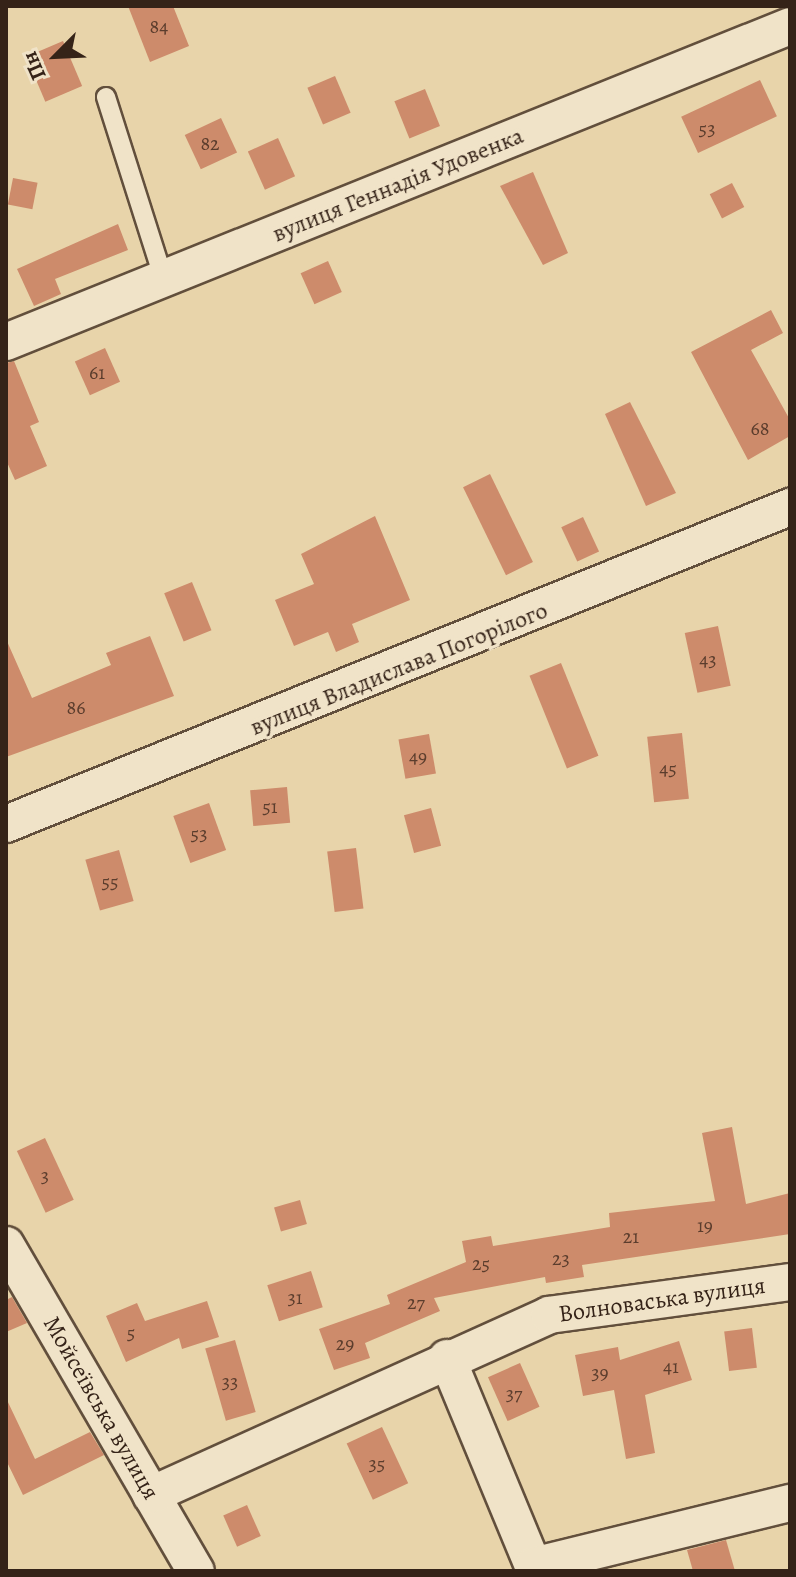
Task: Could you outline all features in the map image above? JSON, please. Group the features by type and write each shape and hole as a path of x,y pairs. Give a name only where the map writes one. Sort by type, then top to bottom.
{"street":[{"name":"вулиця Геннадія Удовенка","path":"6,342 790,26"},
{"name":"вулиця Владислава Погорілого","path":"6,824 790,507"},
{"name":"Мойсеївська вулиця","path":"6,1245 196,1571"},
{"name":"Волноваська вулиця","path":"151,1495 447,1358 549,1315 790,1282"},
{"path":"447,1358 534,1569 790,1503"}],"lane":[{"path":"106,97 164,280"}],"building":[{"path":"128,6 173,6 189,46 150,62"},
{"path":"63,41 82,86 45,102 26,57"},
{"path":"335,76 351,113 323,125 307,88"},
{"path":"760,80 777,116 698,153 681,117"},
{"path":"425,89 440,126 409,138 394,101"},
{"path":"221,118 237,152 201,169 185,135"},
{"path":"278,138 295,176 265,190 248,151"},
{"path":"533,172 568,253 543,265 500,186"},
{"path":"13,178 38,183 32,209 8,205"},
{"path":"732,183 744,207 722,218 710,194"},
{"path":"118,224 128,250 55,279 61,294 34,306 17,269"},
{"path":"328,261 342,292 314,304 301,273"},
{"path":"771,310 783,333 751,350 790,420 790,436 748,460 691,352"},
{"path":"105,348 120,382 90,395 75,361"},
{"path":"14,361 39,422 30,426 47,466 15,480 6,460 6,363"},
{"path":"630,402 676,493 646,506 605,414"},
{"path":"490,474 533,562 506,575 463,487"},
{"path":"375,516 410,600 352,624 359,642 336,652 328,632 294,646 275,600 314,584 301,554"},
{"path":"583,517 599,551 577,562 561,527"},
{"path":"192,582 211,630 184,641 164,593"},
{"path":"718,626 731,686 697,693 685,633"},
{"path":"150,636 174,696 6,757 6,639 32,698 111,665 106,653"},
{"path":"561,663 598,756 567,768 529,676"},
{"path":"682,733 689,799 654,802 647,737"},
{"path":"429,734 436,773 405,779 398,739"},
{"path":"287,787 290,823 253,826 250,790"},
{"path":"209,803 226,850 190,863 173,816"},
{"path":"431,808 441,846 414,853 404,815"},
{"path":"356,848 363,909 335,912 327,852"},
{"path":"119,850 134,901 100,911 85,860"},
{"path":"732,1127 746,1204 790,1193 790,1234 582,1265 584,1277 546,1283 545,1277 434,1298 440,1311 365,1343 370,1358 334,1370 319,1329 390,1304 387,1295 466,1262 462,1241 491,1236 493,1246 610,1227 609,1213 715,1201 702,1133"},
{"path":"45,1138 74,1200 46,1213 17,1151"},
{"path":"300,1200 307,1224 281,1231 274,1207"},
{"path":"311,1271 323,1307 279,1321 267,1285"},
{"path":"12,1297 27,1323 6,1332 6,1300"},
{"path":"207,1301 219,1337 182,1349 179,1338 126,1362 106,1316 137,1303 145,1321"},
{"path":"752,1328 757,1368 729,1371 724,1331"},
{"path":"235,1340 256,1412 226,1421 205,1349"},
{"path":"679,1341 692,1380 645,1395 655,1453 626,1459 614,1390 583,1396 575,1355 618,1347 620,1360"},
{"path":"520,1363 540,1407 508,1421 488,1377"},
{"path":"6,1398 35,1459 90,1432 104,1455 23,1495 6,1460"},
{"path":"382,1427 408,1483 373,1500 347,1443"},
{"path":"247,1505 261,1536 237,1547 223,1516"},
{"path":"726,1540 735,1571 693,1571 687,1550"}]}
